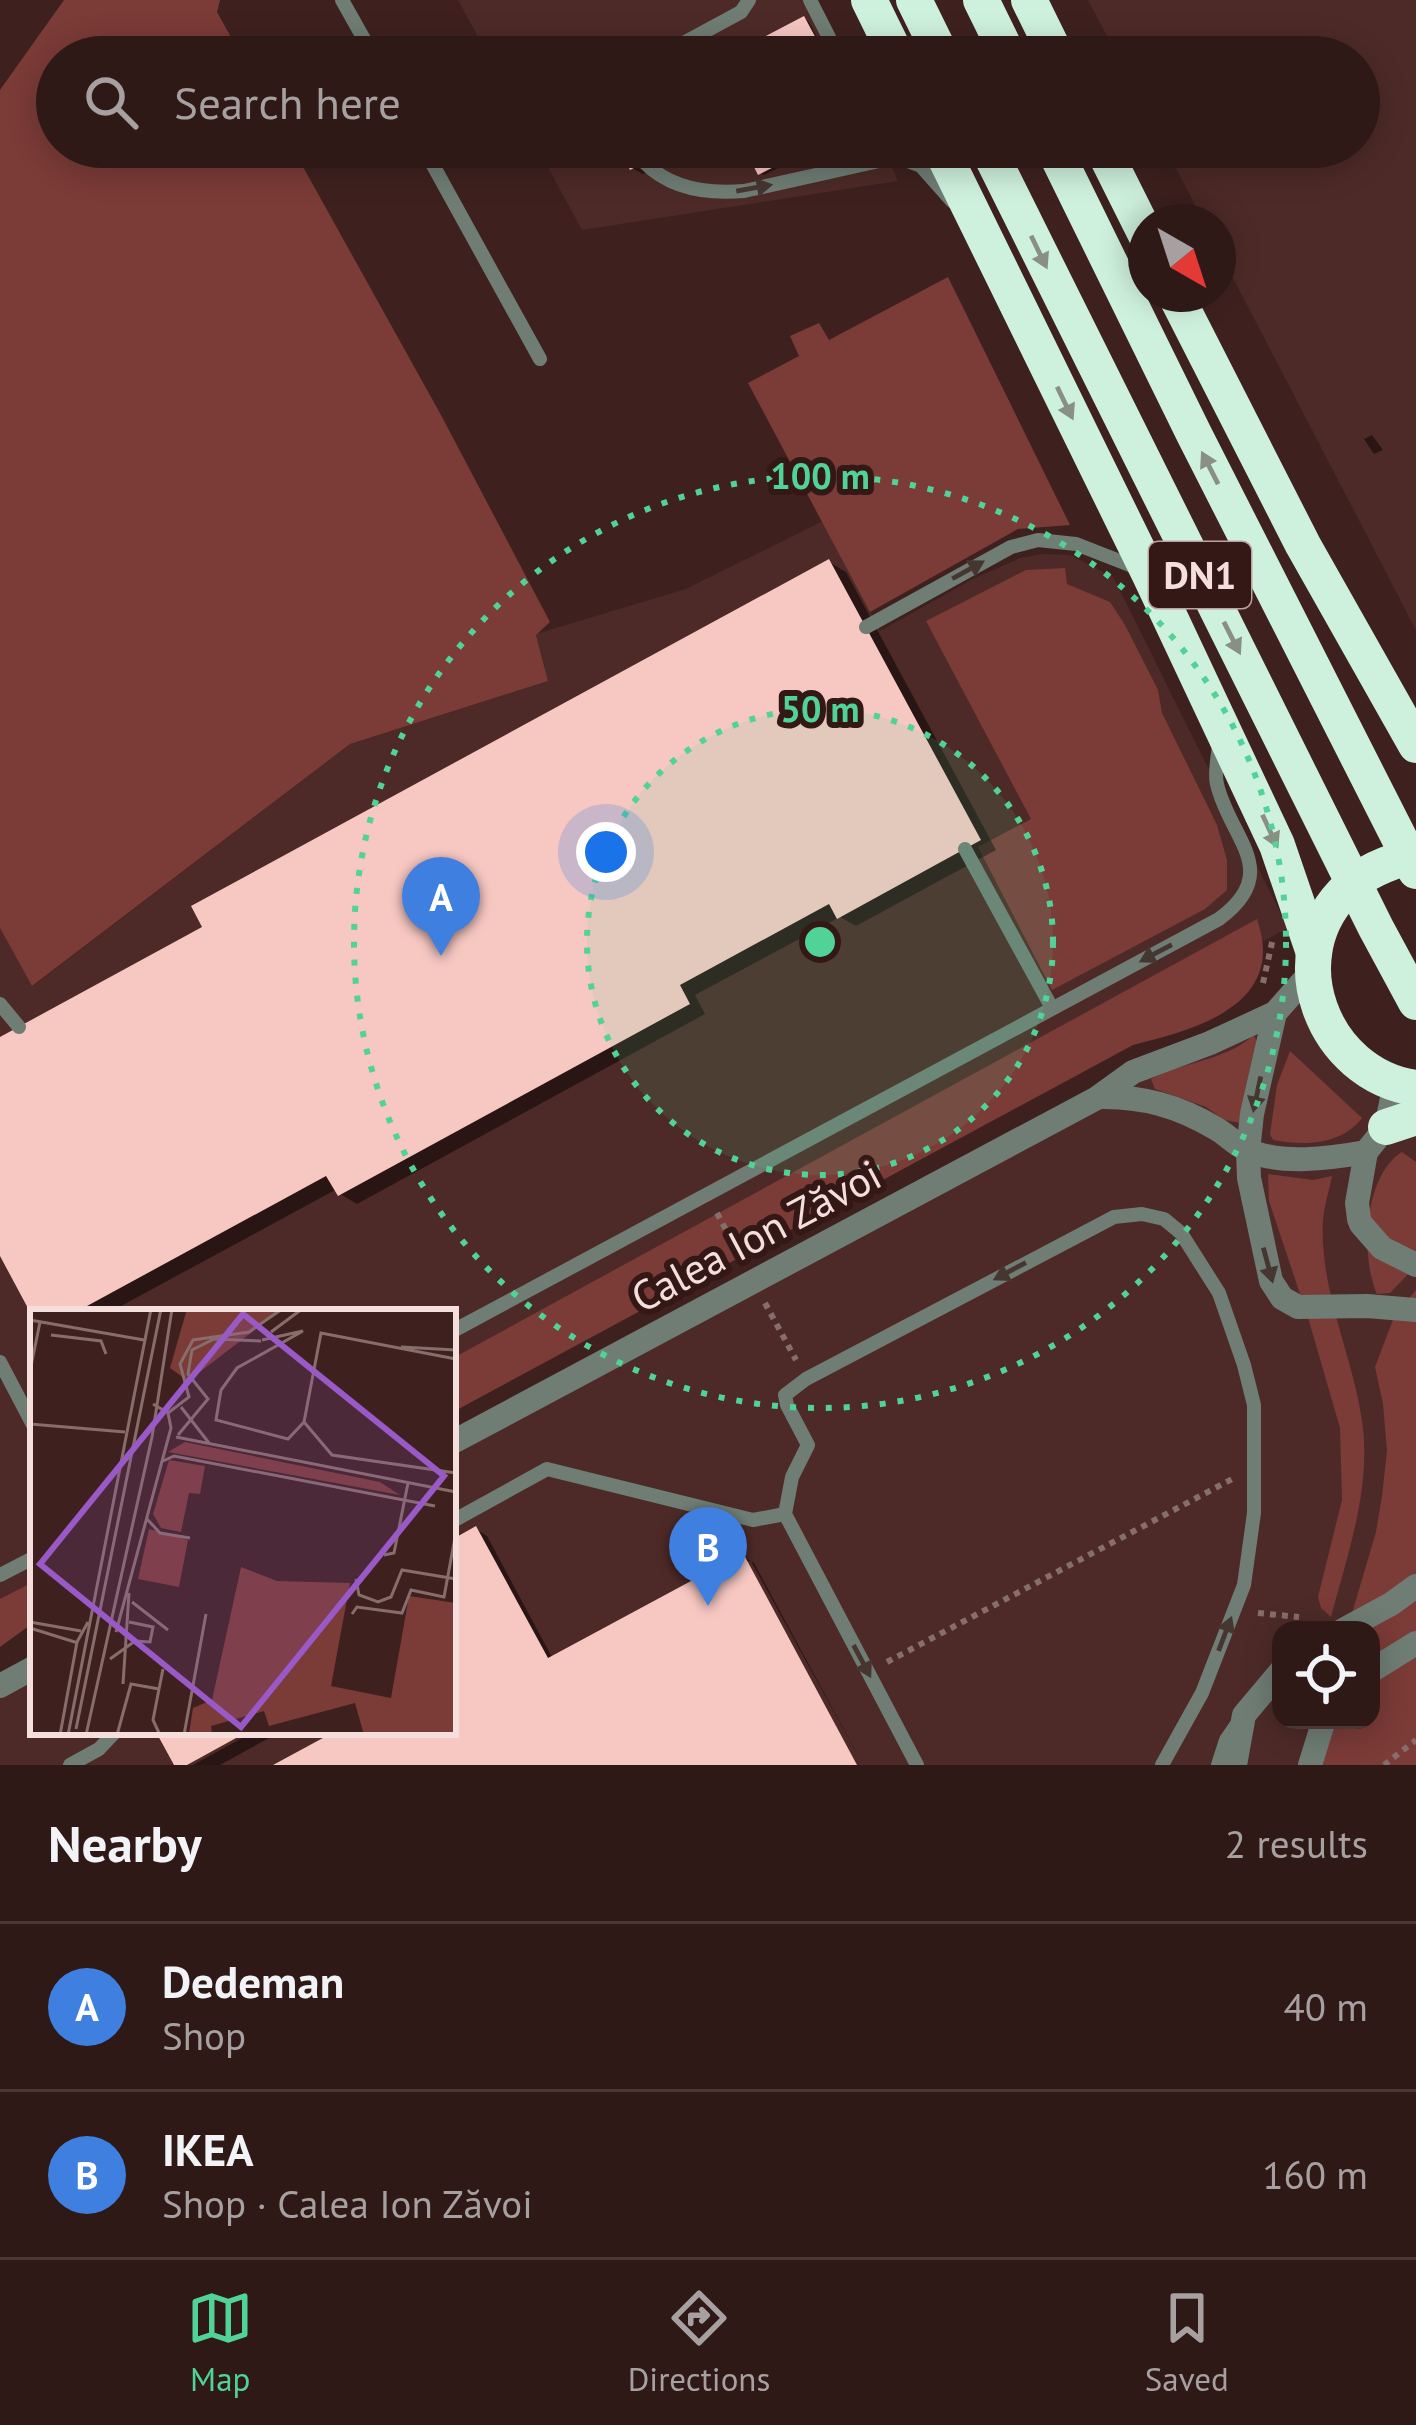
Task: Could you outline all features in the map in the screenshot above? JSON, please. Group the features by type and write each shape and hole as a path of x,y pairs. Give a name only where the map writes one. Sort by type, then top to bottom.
{"highway":[{"path":"869,0 887,36"},
{"path":"914,0 932,36"},
{"path":"981,0 999,36"},
{"path":"1029,0 1047,36"},
{"name":"DN1","path":"950,168 1276,845 1314,962 1321,1013 1336,1042 1400,1110"},
{"name":"DN1","path":"997,168 1416,1002"},
{"name":"DN1","path":"1063,168 1416,872"},
{"path":"1112,168 1130,204"},
{"name":"DN1","path":"1184,312 1303,545 1416,745"},
{"path":"1314,962 1321,929 1347,888 1388,863 1416,855"}],"street":[{"path":"1314,962 1275,1013 1252,1114 1248,1151 1253,1208 1271,1281 1282,1298 1298,1307 1416,1310"},
{"name":"Calea Ion Zăvoi","path":"456,1440 1097,1097 1133,1072 1275,1013"},
{"path":"1097,1097 1144,1098 1165,1104 1219,1130 1248,1151 1301,1159 1335,1158 1400,1110"},
{"path":"1400,1110 1358,1203 1361,1224 1382,1248 1416,1264"},
{"path":"1360,1621 1416,1586"},
{"path":"1380,1665 1416,1643"},
{"path":"0,1686 30,1670"},
{"path":"1235,1765 1244,1715 1272,1682"},
{"path":"1310,1765 1321,1729"}],"lane":[{"path":"342,0 362,36"},
{"path":"705,36 741,12 749,0"},
{"path":"810,0 828,36"},
{"path":"435,168 540,359"},
{"path":"651,168 680,185 723,193 832,168"},
{"path":"923,168 985,238"},
{"path":"866,627 1010,547 1038,540 1076,544 1149,573"},
{"path":"456,1329 1220,919 1240,903 1250,880 1250,864 1216,782 1220,725"},
{"path":"965,850 1052,1008"},
{"path":"0,1004 19,1027"},
{"path":"917,1765 785,1514 792,1477 808,1445 785,1395 792,1387 1114,1216 1142,1214 1164,1219 1181,1233 1219,1293 1254,1405 1254,1513 1244,1585 1202,1693 1162,1765"},
{"path":"0,1362 30,1419"},
{"path":"456,1519 548,1469 753,1520 785,1514"},
{"path":"0,1575 30,1560"},
{"path":"1218,1765 1226,1740 1244,1715"},
{"path":"70,1765 99,1749 112,1735"}],"path":[{"path":"879,1666 1256,1466"},
{"path":"1254,1613 1299,1617"},
{"path":"1384,1765 1416,1740"}],"shaded area":[{"path":"64,0 220,0 217,12 230,36 38,36"},
{"path":"458,0 812,0 829,36 478,36"},
{"path":"1088,0 1416,0 1416,630 1236,284 1236,204 1195,204 1176,168 1380,168 1380,36 1107,36"},
{"path":"36,39 36,168 304,168 550,622 536,635 548,681 350,744 32,986 0,928 0,90"},
{"path":"548,168 892,168 898,181 582,230"},
{"path":"948,277 1070,525 1018,529 870,612 748,383 799,356 790,336 819,323 829,340"},
{"path":"823,521 880,631 1020,558 1070,555 1113,577 1288,928 456,1368 456,1309 30,1309 30,1594 0,1610 0,928 33,986 350,744 548,681 536,634 686,589"},
{"path":"1065,568 1067,584 1110,602 1158,690 1162,713 1217,825 1227,860 1227,890 1205,909 1052,990 978,847 1031,819 926,621 1026,570"},
{"path":"1257,919 1263,948 1259,973 1248,992 1208,1021 1133,1045 456,1410 456,1356"},
{"path":"1316,996 1416,1116 1416,1765 0,1765 0,1686 30,1670 30,1735 456,1735 456,1440 1097,1098"},
{"path":"1254,1035 1257,1042 1241,1123 1155,1089 1151,1079 1230,1050"},
{"path":"1290,1051 1362,1118 1344,1134 1322,1141 1273,1140 1277,1085"},
{"path":"1402,1152 1416,1162 1416,1266 1390,1293 1377,1294 1368,1259 1369,1217 1380,1179"},
{"path":"1268,1174 1313,1180 1332,1176 1324,1215 1326,1274 1359,1402 1364,1452 1356,1524 1331,1617 1318,1597 1342,1500 1340,1428 1269,1201"},
{"path":"1416,1290 1416,1765 1308,1765 1318,1729 1380,1729 1380,1621 1350,1621 1382,1496 1387,1451 1375,1367 1394,1317"},
{"path":"30,1584 30,1625 0,1647 0,1599"}],"building":[{"path":"804,16 815,36 766,36"},
{"path":"829,559 981,840 837,919 829,904 680,985 690,1004 338,1196 326,1176 82,1309 30,1312 0,1256 0,1037 202,927 191,906"},
{"path":"476,1526 548,1658 743,1553 857,1765 273,1765 328,1735 456,1735 456,1537"},
{"path":"158,1735 242,1735 187,1765 174,1765"}],"place":[{"name":"Dedeman","path":"441,956"},
{"name":"IKEA","path":"708,1606"}]}
